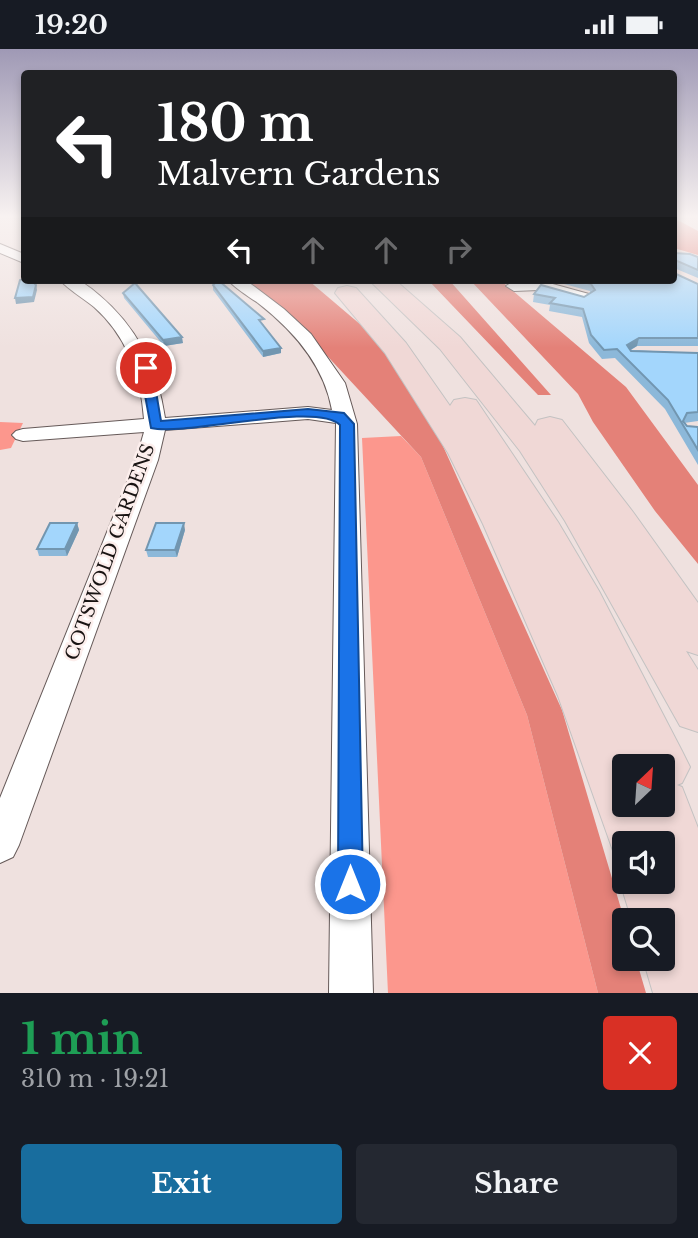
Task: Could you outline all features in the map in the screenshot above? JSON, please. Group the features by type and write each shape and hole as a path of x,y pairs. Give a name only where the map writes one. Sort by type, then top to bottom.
{"highway":[{"path":"355,284 426,336"},
{"path":"355,284 485,384 534,446 584,521 698,712"},
{"path":"355,284 466,453 583,696 612,771"},
{"path":"401,284 452,388 539,522 578,591 657,754"},
{"path":"416,284 512,381 565,446 620,520 698,638"},
{"path":"626,691 646,754"},
{"path":"676,795 698,843"},
{"path":"666,817 698,921"},
{"path":"655,894 687,993"}],"street":[{"name":"COTSWOLD GARDENS","path":"0,845 147,460 155,425 146,368 136,348 110,314 72,284"},
{"path":"241,284 270,303 316,351 338,389 343,418 347,424 351,993"},
{"path":"514,286 528,284"},
{"path":"547,284 583,297"},
{"path":"23,435 308,413 343,418"}],"shaded area":[{"path":"246,284 313,284 381,342 429,415 562,710 612,878 612,894 617,894 621,908 612,908 612,971 640,971 646,993 598,993 527,715 421,457 280,305"},
{"path":"432,284 453,284 551,395 538,395"},
{"path":"474,284 505,284 626,387 698,485 698,564 655,511 593,422 578,394"},
{"path":"0,422 23,423 11,448 0,450"},
{"path":"401,436 421,457 527,715 598,993 388,993 362,438"}],"building":[{"path":"677,260 698,260 698,270 677,261"},
{"path":"677,274 698,284 698,338 639,338 627,345 631,351 698,353 698,412 687,413 683,421 687,426 698,427 698,450 668,400 617,349 604,350 591,335 583,309 550,303 555,298 534,294 541,285 584,297 595,290 591,284 677,284"},
{"path":"20,280 21,284 36,285 33,297 15,298"},
{"path":"136,284 182,337 163,340 123,293"},
{"path":"223,284 264,319 259,320 281,348 263,351 213,285"},
{"path":"50,523 77,523 65,549 37,549"},
{"path":"156,523 184,523 175,550 146,550"}],"route":[{"path":"146,368 155,425 308,413 339,416 347,424 350,884"}]}
